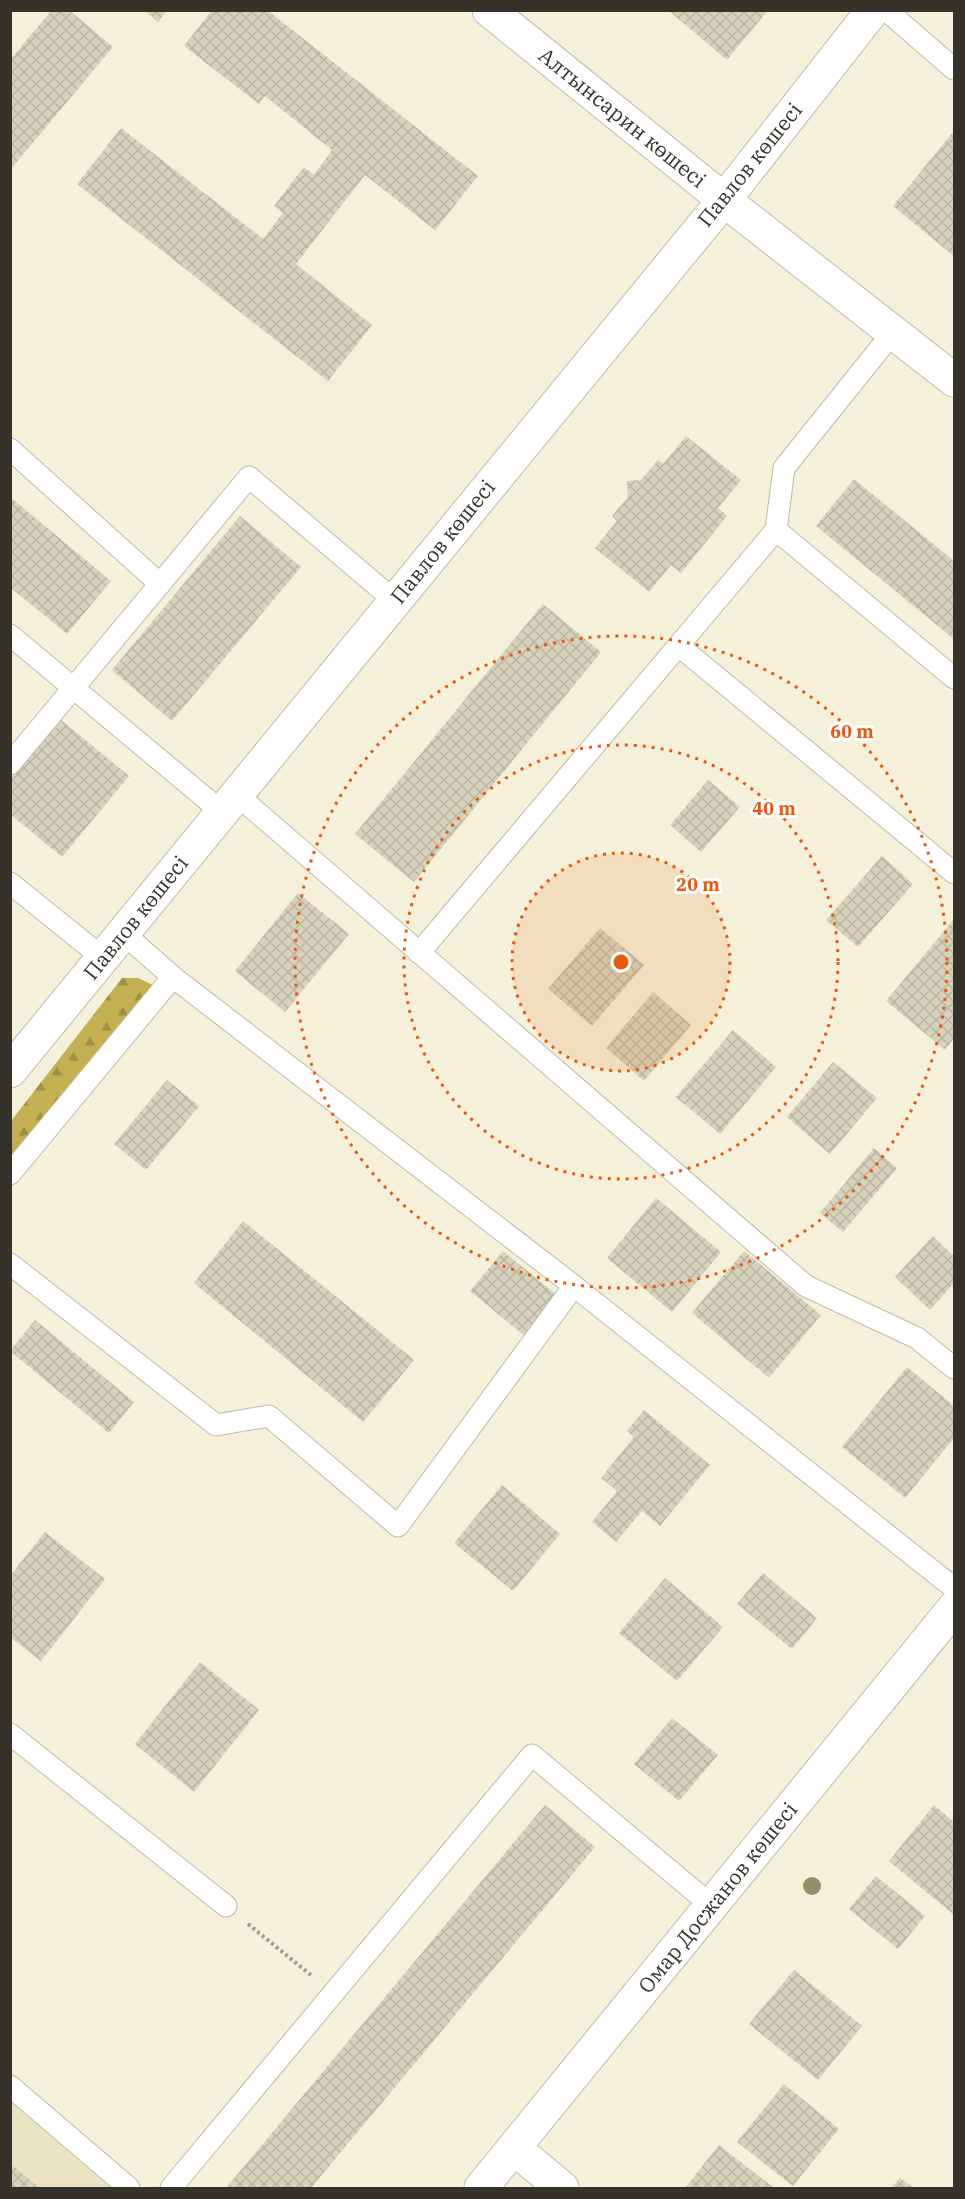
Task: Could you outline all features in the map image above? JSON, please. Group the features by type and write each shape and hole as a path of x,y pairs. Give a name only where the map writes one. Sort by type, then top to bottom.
{"street":[{"name":"Алтынсарин көшесі","path":"489,10 724,200 954,380"},
{"name":"Павлов көшесі","path":"10,1071 724,200 873,10"},
{"name":"Омар Досжанов көшесі","path":"481,2188 954,1608"},
{"path":"514,2148 562,2188"}],"lane":[{"path":"886,10 954,69"},
{"path":"419,953 776,530 784,468 894,331"},
{"path":"10,449 160,584"},
{"path":"10,764 249,477 395,600"},
{"path":"776,530 954,678"},
{"path":"10,635 74,688 230,804 419,953 806,1286 916,1338 954,1368"},
{"path":"679,646 954,873"},
{"path":"10,883 103,958"},
{"path":"124,934 173,977 574,1287 954,1588"},
{"path":"10,1174 173,977"},
{"path":"10,1264 216,1425 269,1416 398,1526 574,1287"},
{"path":"10,1734 226,1906"},
{"path":"171,2188 532,1755 712,1906"},
{"path":"10,2086 129,2188"}],"path":[{"path":"226,1906 334,1994"}],"shaded area":[{"path":"11,2102 111,2188 11,2188"}],"green space":[{"path":"122,978 138,978 153,985 11,1156 11,1121"}],"building":[{"path":"52,10 69,10 113,47 10,170 10,60"},
{"path":"144,10 167,10 158,22"},
{"path":"212,10 267,10 478,176 435,230 365,175 296,264 372,325 328,381 77,184 121,128 263,239 283,213 274,206 304,167 314,175 332,150 265,96 259,104 184,46"},
{"path":"668,10 768,10 727,60"},
{"path":"952,133 954,134 954,256 893,206"},
{"path":"686,436 741,480 718,508 727,516 681,573 671,565 649,592 595,548 617,521 612,516 628,497 627,481 641,480 658,460 663,464"},
{"path":"854,479 954,561 954,639 816,526"},
{"path":"10,497 111,581 67,634 10,587"},
{"path":"240,516 301,567 172,721 112,670"},
{"path":"543,604 601,652 414,882 355,834"},
{"path":"60,719 129,776 62,857 10,814 10,779"},
{"path":"708,780 740,807 701,852 670,825"},
{"path":"882,856 913,884 858,947 826,920"},
{"path":"298,893 349,934 285,1012 235,971"},
{"path":"954,919 954,1038 945,1050 886,1001"},
{"path":"600,928 644,965 592,1026 548,989"},
{"path":"653,992 691,1025 644,1081 606,1048"},
{"path":"733,1030 776,1067 720,1134 676,1097"},
{"path":"833,1062 877,1098 830,1154 787,1117"},
{"path":"167,1080 199,1106 146,1170 114,1144"},
{"path":"874,1148 897,1168 843,1232 820,1213"},
{"path":"656,1198 721,1252 672,1312 607,1258"},
{"path":"243,1221 414,1360 363,1422 194,1283"},
{"path":"933,1236 954,1256 954,1283 930,1310 895,1277"},
{"path":"503,1251 560,1298 527,1338 470,1291"},
{"path":"744,1251 821,1315 769,1378 692,1313"},
{"path":"35,1320 134,1402 109,1433 10,1351"},
{"path":"907,1367 954,1406 954,1438 905,1498 842,1447"},
{"path":"644,1410 710,1465 660,1526 642,1511 616,1542 592,1522 617,1491 601,1478 634,1437 627,1431"},
{"path":"502,1485 560,1534 513,1591 454,1543"},
{"path":"45,1532 105,1579 41,1661 10,1637 10,1576"},
{"path":"763,1573 817,1618 792,1649 737,1604"},
{"path":"665,1578 723,1627 677,1681 619,1633"},
{"path":"200,1662 259,1710 194,1792 135,1744"},
{"path":"672,1718 718,1755 679,1801 634,1764"},
{"path":"545,1805 595,1847 311,2188 226,2188"},
{"path":"934,1805 954,1822 954,1915 889,1861"},
{"path":"876,1876 925,1916 898,1949 849,1909"},
{"path":"794,1970 862,2026 818,2080 749,2024"},
{"path":"784,2084 839,2129 793,2186 737,2142"},
{"path":"719,2145 774,2188 685,2188"},
{"path":"13,2166 40,2188 10,2188 10,2169"},
{"path":"900,2178 914,2188 891,2188"}]}
